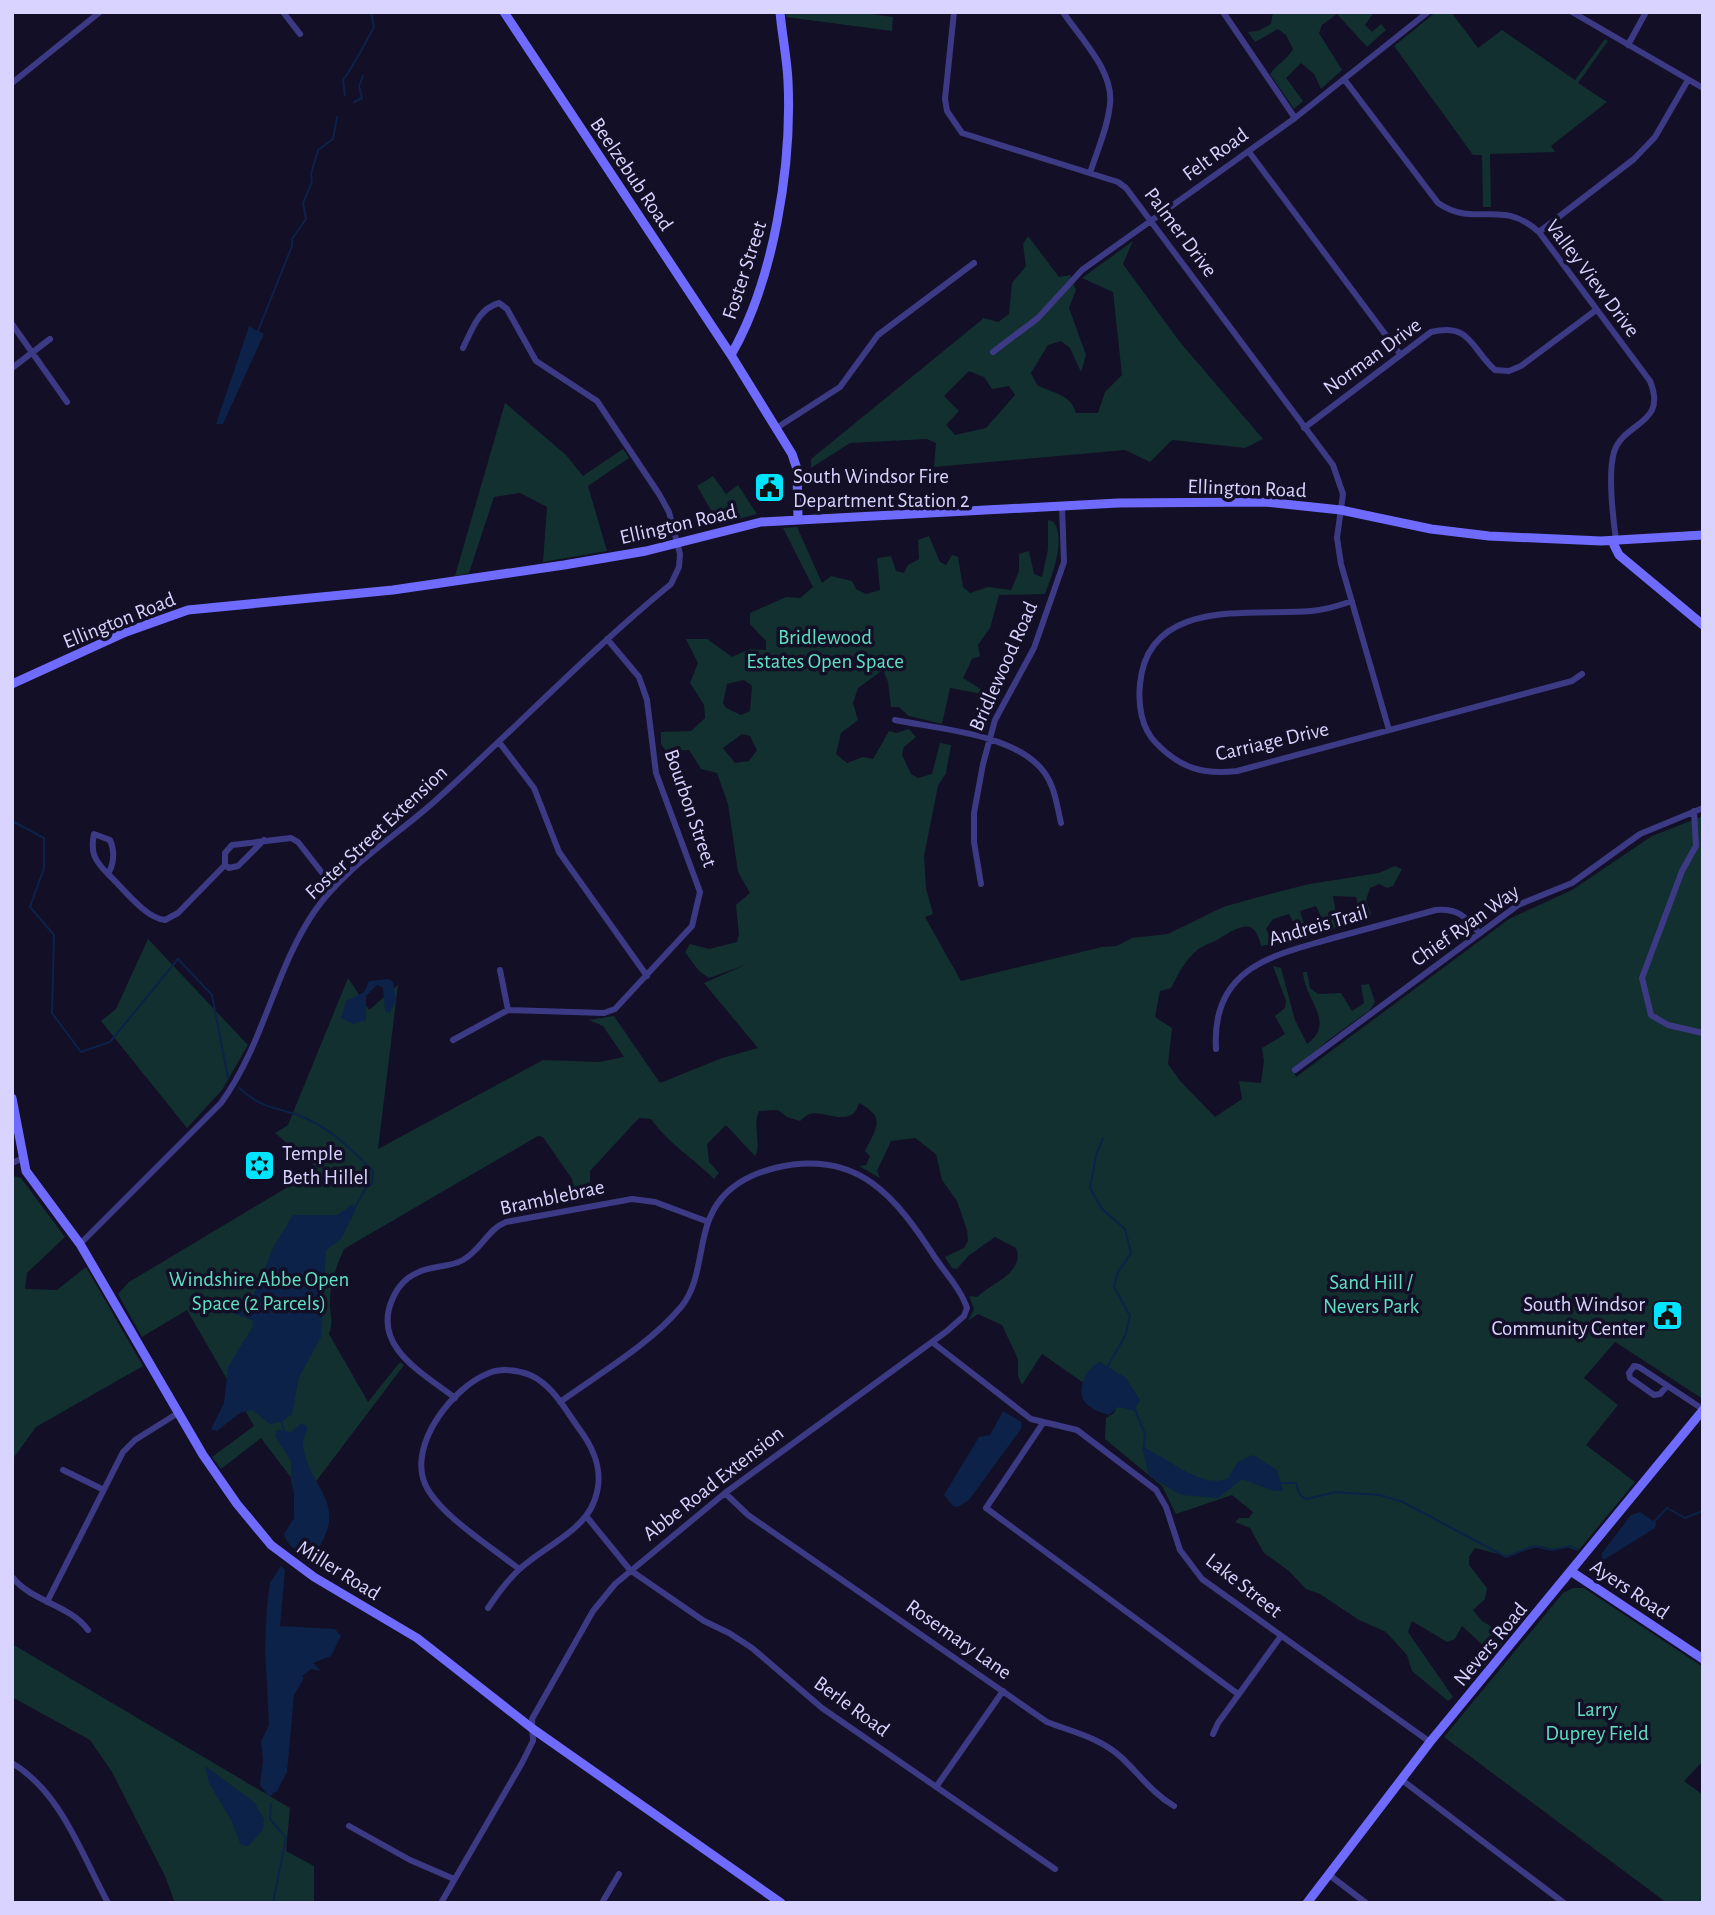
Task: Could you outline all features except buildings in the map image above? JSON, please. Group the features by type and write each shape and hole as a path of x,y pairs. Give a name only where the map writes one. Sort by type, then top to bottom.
{"street":[{"path":"12,83 100,12"},
{"path":"283,12 300,34"},
{"name":"Beelzebub Road","path":"504,12 731,355"},
{"name":"Foster Street","path":"731,355 756,294 783,202 789,84 780,12"},
{"name":"Palmer Drive","path":"954,12 946,99 947,111 962,133 1118,181 1126,188 1340,478 1343,494 1337,538 1389,730"},
{"path":"1063,12 1106,76 1110,89 1108,115 1090,173"},
{"path":"1223,12 1295,118"},
{"name":"Felt Road","path":"993,352 1038,318 1082,270 1295,118 1427,12"},
{"path":"1572,12 1703,88"},
{"path":"1628,45 1646,12"},
{"name":"Valley View Drive","path":"1344,79 1438,203 1451,212 1509,213 1524,218 1539,232 1650,381 1655,394 1648,418 1621,440 1613,455 1616,540"},
{"path":"1539,232 1634,159 1655,137 1688,80"},
{"path":"1249,152 1400,354"},
{"path":"778,427 840,387 878,335 974,263"},
{"path":"463,348 479,316 490,306 499,303 507,309 536,361 597,401 610,418 669,512 677,544"},
{"name":"Norman Drive","path":"1304,428 1431,332 1447,328 1462,332 1495,370 1509,371 1521,366 1596,310"},
{"path":"12,324 67,402"},
{"path":"12,368 50,339"},
{"path":"731,355 778,427 797,468 798,519"},
{"name":"Ellington Road","path":"12,684 126,632 188,610 393,590 677,544 761,523 798,519 1062,506 1265,502 1341,510 1431,529 1478,534 1616,540 1703,535"},
{"name":"Bridlewood Road","path":"981,884 974,842 974,813 989,740 1003,700 1040,636 1064,562 1062,506"},
{"path":"1616,540 1624,558 1703,625"},
{"name":"Foster Street Extension","path":"80,1244 220,1103 239,1078 297,945 313,914 334,888 499,742 607,639 671,584 679,567 677,544"},
{"name":"Carriage Drive","path":"1352,601 1310,611 1218,614 1191,619 1167,633 1149,653 1141,672 1141,716 1150,737 1169,757 1191,769 1215,774 1237,771 1572,681 1582,674"},
{"name":"Bourbon Street","path":"508,1010 604,1013 615,1009 692,926 700,892 656,773 647,700 639,677 607,639"},
{"path":"895,720 989,740 1013,747 1031,757 1045,774 1055,795 1061,823"},
{"path":"499,742 534,788 559,852 647,976"},
{"name":"Chief Ryan Way","path":"1294,1070 1518,905 1572,883 1640,834 1703,808"},
{"path":"1694,811 1696,846 1682,871 1674,898 1644,969 1642,985 1648,1010 1657,1021 1703,1032"},
{"path":"108,874 112,846 110,841 94,834 92,854 108,874 153,916 165,920 176,916 225,865 225,853 232,845 295,839 334,888"},
{"path":"225,865 229,868 238,866 264,840"},
{"name":"Andreis Trail","path":"1216,1049 1215,1030 1223,1000 1234,982 1267,957 1436,910 1451,909 1465,916 1479,933"},
{"path":"453,1040 508,1010 500,970"},
{"name":"Miller Road","path":"12,1098 17,1161 80,1244 178,1413 237,1504 286,1559 417,1638 533,1729 781,1903"},
{"name":"Abbe Road Extension","path":"441,1903 533,1741 532,1719 593,1611 630,1570 725,1493 932,1342 964,1316 967,1308 894,1199 879,1186 847,1169 803,1163 760,1172 732,1188 706,1221"},
{"name":"Bramblebrae","path":"455,1398 404,1358 390,1339 386,1325 388,1311 404,1281 418,1272 463,1261 496,1226 506,1222 632,1199 655,1202 706,1221"},
{"path":"560,1402 666,1324 683,1304 694,1276 706,1221"},
{"name":"Lake Street","path":"932,1342 1031,1419 1042,1423 1059,1423 1077,1430 1156,1490 1166,1507 1180,1550 1202,1579 1430,1742"},
{"path":"1667,1386 1660,1394 1654,1395 1629,1374 1637,1366 1667,1386 1703,1410"},
{"path":"488,1608 519,1569 586,1516 600,1480 597,1460 548,1388 531,1376 510,1370 491,1371 471,1381 431,1430 421,1466 425,1483 436,1502 519,1569"},
{"name":"Nevers Road","path":"1307,1903 1430,1742 1703,1410"},
{"path":"47,1602 102,1489 126,1449 178,1413"},
{"path":"1042,1423 986,1508 1238,1694"},
{"path":"63,1470 102,1489"},
{"name":"Rosemary Lane","path":"725,1493 748,1515 1047,1722 1105,1746 1121,1757 1158,1797 1174,1806"},
{"name":"Berle Road","path":"586,1516 630,1570 704,1621 752,1648 822,1708 1055,1869"},
{"name":"Ayers Road","path":"1572,1572 1703,1659"},
{"path":"13,1578 21,1588 80,1619 88,1630"},
{"path":"1213,1734 1238,1694 1281,1636"},
{"path":"936,1787 1003,1691"},
{"path":"12,1763 36,1781 54,1802 108,1903"},
{"path":"1402,1780 1564,1903"},
{"path":"349,1826 410,1860 454,1880"},
{"path":"602,1903 619,1874"},
{"path":"1328,1874 1366,1903"}],"green space":[{"path":"786,12 856,12 893,17 892,31 786,17"},
{"path":"1273,12 1374,12 1365,25 1372,32 1381,24 1386,30 1367,47 1337,14 1322,25 1319,33 1342,70 1321,89 1314,74 1301,63 1286,78 1303,101 1294,109 1270,74 1293,49 1286,35 1278,29 1255,42 1248,32 1258,31 1271,24"},
{"path":"1436,12 1451,12 1478,48 1502,30 1575,80 1605,39 1608,41 1578,83 1607,102 1551,146 1555,152 1490,154 1491,207 1483,207 1482,155 1473,155 1394,46"},
{"path":"1028,236 1059,277 1070,275 1076,290 1069,308 1086,355 1081,372 1070,348 1061,341 1048,345 1031,373 1037,385 1066,398 1076,413 1098,413 1105,392 1122,375 1113,292 1082,278 1133,241 1123,264 1179,341 1263,439 1245,448 1172,440 1150,462 1125,450 934,467 936,443 927,439 850,443 811,468 811,459 984,318 998,322 1009,314 1012,283 1026,266 1023,244","holes":["969,371 984,377 992,389 1009,386 1015,395 986,428 955,435 946,425 959,411 944,396"]},
{"path":"505,403 566,455 583,476 623,449 629,458 588,486 607,551 543,562 547,507 520,493 494,497 469,573 455,576"},
{"path":"713,476 726,494 738,485 757,514 719,524 697,486"},
{"path":"1048,520 1054,522 1059,539 1054,568 1045,594 999,595 990,628 978,645 980,656 972,659 963,678 982,690 982,694 950,688 942,724 909,716 899,707 891,707 888,682 883,670 858,688 853,703 858,720 841,733 836,754 847,763 863,757 873,759 889,731 896,733 909,729 916,737 904,747 902,755 911,774 918,778 932,774 940,743 951,745 946,773 938,786 924,856 926,888 933,914 925,917 961,981 1102,947 1117,946 1132,938 1168,934 1223,907 1309,884 1379,873 1395,866 1402,869 1393,886 1387,888 1379,884 1370,888 1366,900 1371,914 1366,919 1361,918 1356,897 1333,896 1338,925 1332,930 1321,931 1319,925 1323,921 1316,906 1300,911 1305,928 1300,935 1289,914 1273,919 1266,929 1273,944 1261,946 1254,929 1236,929 1197,950 1186,962 1171,988 1160,991 1155,1017 1172,1028 1168,1064 1181,1082 1215,1117 1242,1099 1239,1081 1261,1083 1264,1061 1262,1048 1285,1034 1275,1016 1285,1008 1286,1001 1273,966 1281,968 1295,1020 1307,1044 1319,1028 1319,1019 1303,972 1307,972 1310,988 1318,994 1341,993 1352,1011 1364,1003 1361,985 1369,984 1375,1002 1370,1010 1327,1041 1294,1072 1296,1077 1509,919 1572,890 1652,836 1703,816 1703,1399 1615,1342 1584,1378 1618,1405 1586,1445 1635,1482 1578,1551 1567,1547 1552,1549 1540,1546 1506,1556 1475,1548 1469,1557 1469,1565 1487,1588 1485,1599 1473,1610 1482,1621 1508,1637 1481,1670 1477,1666 1488,1656 1488,1650 1462,1626 1455,1639 1447,1642 1412,1621 1408,1632 1453,1697 1448,1701 1412,1671 1407,1655 1386,1632 1359,1620 1320,1594 1306,1589 1289,1571 1264,1553 1250,1528 1235,1522 1239,1518 1249,1518 1253,1512 1232,1495 1176,1514 1162,1486 1105,1439 1106,1418 1114,1413 1117,1406 1042,1354 1022,1385 1018,1376 1018,1359 1002,1325 978,1314 968,1321 974,1309 969,1296 977,1297 1012,1271 1018,1257 1016,1248 995,1237 968,1256 957,1269 952,1268 945,1257 964,1248 968,1241 967,1230 957,1201 942,1180 936,1154 915,1138 891,1141 877,1171 880,1178 859,1166 866,1165 870,1156 865,1151 877,1124 868,1108 859,1103 855,1111 844,1117 815,1113 800,1121 787,1117 778,1110 759,1111 756,1122 758,1147 755,1156 726,1125 707,1144 709,1162 719,1173 714,1179 673,1143 651,1119 639,1118 590,1171 590,1194 576,1197 572,1179 543,1137 538,1136 344,1249 332,1284 329,1334 368,1402 400,1362 404,1365 305,1496 261,1438 221,1469 212,1457 254,1426 187,1310 142,1337 118,1294 129,1282 318,1169 275,1133 288,1125 348,978 369,1010 398,985 378,1149 543,1060 599,1062 624,1057 603,1026 589,1020 614,1016 660,1083 722,1058 758,1048 704,983 747,964 709,978 699,971 685,952 690,944 709,949 737,942 739,934 736,905 750,893 738,872 728,804 717,773 701,769 689,750 666,751 661,744 661,732 691,731 705,718 704,705 690,683 698,663 686,639 707,639 732,657 750,649 766,650 766,641 750,624 750,613 786,597 800,598 813,587 783,528 797,527 822,583 831,576 852,581 856,589 866,594 880,590 877,558 891,556 896,571 904,573 908,565 919,559 918,540 929,536 940,562 946,565 952,555 958,557 963,587 970,593 988,587 1011,590 1019,571 1019,554 1029,551 1034,574 1042,577 1048,549","holes":["744,680 752,686 750,711 741,715 726,708 723,703 727,684","742,734 750,736 757,750 749,761 735,763 723,748"]},
{"path":"148,939 248,1045 222,1090 187,1128 101,1021 116,1009"},
{"path":"13,1176 21,1178 65,1237 27,1273 25,1289 57,1290 86,1267 143,1366 36,1427 12,1460"},
{"name":"Larry Duprey Field","path":"1573,1588 1584,1588 1703,1667 1703,1761 1684,1781 1703,1795 1703,1899 1700,1903 1667,1903 1444,1737 1563,1593"},
{"path":"12,1644 290,1808 286,1851 314,1866 314,1903 175,1903 165,1876 112,1772 90,1740 12,1697"}],"water":[{"path":"249,326 264,334 223,424 216,424"},
{"path":"389,979 393,982 396,1000 390,1013 385,1012 383,988 377,985 366,996 366,1020 353,1024 341,1018 346,1001 364,992 369,981"},
{"path":"353,1204 355,1211 341,1239 326,1250 321,1337 299,1377 292,1414 283,1421 270,1424 252,1410 240,1413 217,1431 211,1429 224,1403 228,1367 253,1326 252,1320 230,1312 228,1302 239,1297 251,1301 274,1246 293,1215 337,1215"},
{"path":"1100,1362 1126,1378 1140,1400 1134,1411 1118,1407 1109,1415 1095,1410 1084,1401 1081,1390 1084,1378 1091,1368"},
{"path":"1003,1411 1022,1422 1021,1429 969,1500 958,1507 953,1506 944,1495 979,1437 990,1435"},
{"path":"302,1423 308,1428 303,1442 306,1459 328,1505 329,1517 320,1546 316,1553 310,1554 293,1547 284,1534 294,1518 294,1493 291,1461 275,1436 277,1430 291,1432"},
{"path":"1142,1447 1195,1476 1218,1481 1228,1478 1238,1462 1253,1455 1277,1470 1283,1491 1274,1491 1242,1479 1218,1498 1181,1495 1149,1476"},
{"path":"1640,1512 1656,1523 1655,1528 1602,1561 1602,1553 1631,1515"},
{"path":"281,1566 285,1570 280,1626 335,1629 341,1636 331,1656 313,1663 321,1671 311,1669 302,1676 304,1678 294,1695 287,1772 277,1791 269,1797 260,1785 263,1760 261,1741 269,1725 265,1649 267,1605 270,1583"},
{"path":"205,1766 254,1802 264,1819 263,1830 248,1846 241,1845 231,1820 209,1783"}],"waterway":[{"path":"345,95 343,80 374,27 371,12"},
{"path":"354,102 362,98 359,86 363,76"},
{"path":"258,331 292,246 292,239 306,219 303,203 312,182 311,174 318,150 333,139 337,117"},
{"path":"12,821 44,838 44,868 30,907 54,935 52,1013 81,1052 110,1042 178,959 212,995 228,1078"},
{"path":"239,1088 260,1103 298,1115 329,1131 373,1171 372,1184 366,1188 354,1209"},
{"path":"1103,1138 1096,1156 1090,1188 1102,1209 1125,1229 1131,1253 1117,1274 1114,1287 1130,1316 1126,1334 1108,1366"},
{"path":"1135,1409 1145,1434 1144,1448"},
{"path":"281,1420 285,1434"},
{"path":"1282,1483 1296,1483 1300,1495 1306,1499 1336,1492 1380,1495 1403,1502 1506,1557 1534,1546 1552,1550 1571,1546 1578,1550"},
{"path":"1653,1523 1667,1508 1685,1518 1703,1511"},
{"path":"271,1804 270,1819 286,1838 273,1903"}],"place":[{"name":"South Windsor Fire Department Station 2","path":"770,488"},
{"name":"Temple Beth Hillel","path":"259,1165"},
{"name":"South Windsor Community Center","path":"1668,1316"}],"park label":[{"name":"Bridlewood Estates Open Space","path":"825,649"},
{"name":"Windshire Abbe Open Space (2 Parcels)","path":"259,1291"},
{"name":"Sand Hill / Nevers Park","path":"1371,1294"}]}
